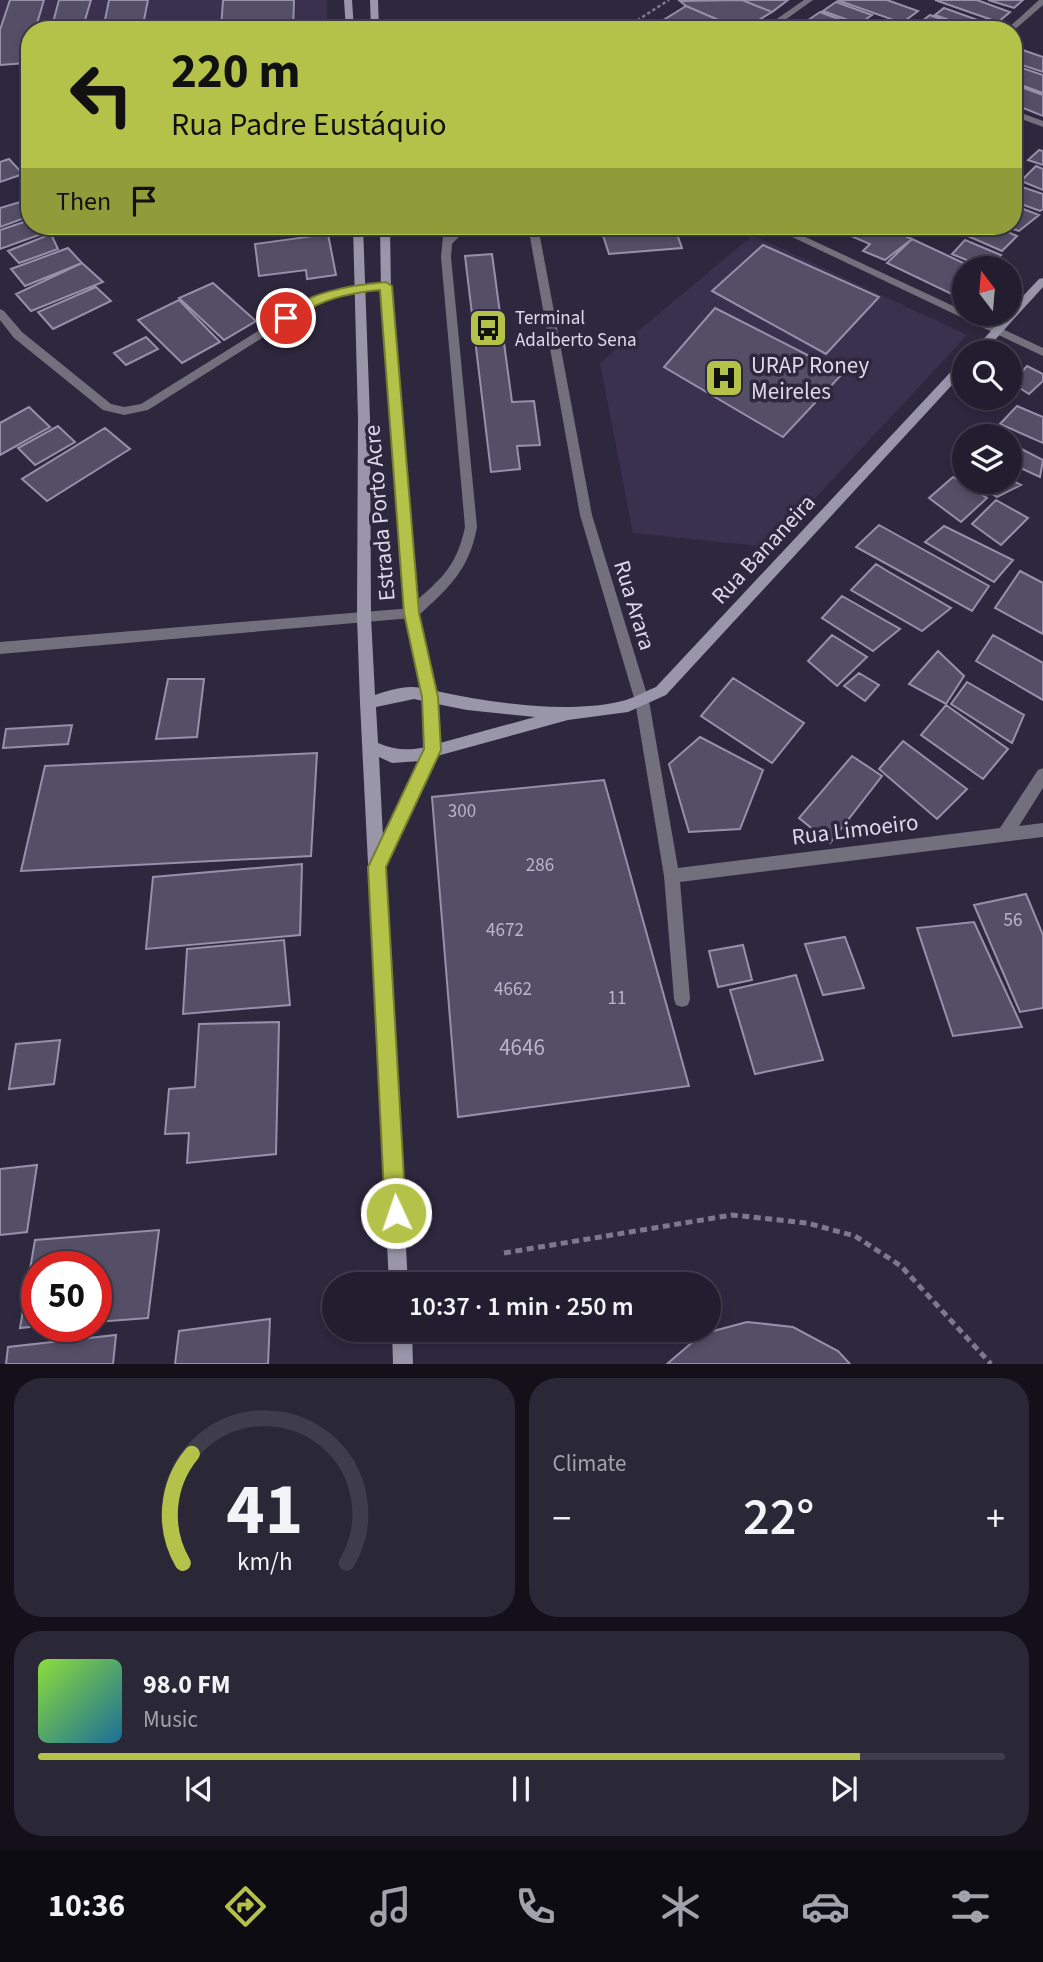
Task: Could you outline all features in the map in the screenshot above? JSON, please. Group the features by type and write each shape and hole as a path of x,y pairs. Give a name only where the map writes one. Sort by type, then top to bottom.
{"main road":[{"path":"348,0 349,21"},
{"path":"374,0 375,21"},
{"name":"Estrada Porto Acre","path":"358,235 364,419 363,617 398,1272"},
{"name":"Estrada Porto Acre","path":"377,867 433,750 430,697 412,613 384,235"},
{"path":"988,340 1043,281"},
{"name":"Rua Bananeira","path":"433,750 568,714 628,706 662,691 952,379"},
{"path":"367,703 414,693 430,697"},
{"name":"Rua Bananeira","path":"430,697 568,714"},
{"path":"370,746 391,756 415,756 433,750"},
{"path":"402,1342 403,1363"}],"street":[{"path":"780,21 809,0"},
{"path":"1020,21 1043,1"},
{"path":"1022,116 1043,124"},
{"path":"0,648 412,613 460,567 468,549 471,527 448,235"},
{"path":"447,244 456,235"},
{"name":"Rua Arara","path":"535,235 586,514 642,701 672,876 682,999"},
{"path":"793,235 1043,352"},
{"path":"0,313 18,335 107,408 124,411 144,407 310,303 360,288 386,286"},
{"path":"1006,832 1043,775"},
{"name":"Rua Limoeiro","path":"672,876 1006,832 1043,830"}],"path":[{"path":"636,21 669,0"},
{"path":"504,1253 732,1215 807,1223 855,1236 901,1266 991,1363"}],"shaded area":[{"path":"0,0 327,0 327,21 21,21 21,62 0,63"},
{"path":"753,235 967,335 962,340 952,340 952,351 770,547 633,533 600,363"}],"building":[{"path":"10,0 44,0 38,21 21,21 21,63 0,65 0,30"},
{"path":"59,0 91,0 85,21 53,21"},
{"path":"109,0 148,0 144,21 105,21"},
{"path":"223,0 294,0 293,21 222,21"},
{"path":"742,0 772,12 757,21 721,21 680,1"},
{"path":"742,0 788,0 772,12"},
{"path":"837,0 887,0 918,11 905,21 896,21"},
{"path":"935,0 977,0 1010,12 999,21"},
{"path":"988,0 1023,0 1014,8"},
{"path":"836,2 872,15 863,21 851,21 823,11"},
{"path":"686,6 721,21 670,21 665,19"},
{"path":"944,8 981,21 952,21 935,15"},
{"path":"820,12 844,21 807,21"},
{"path":"930,15 945,21 922,21"},
{"path":"1022,50 1043,57 1043,72 1022,65"},
{"path":"1022,68 1043,75 1043,93 1022,85"},
{"path":"1022,87 1043,95 1043,116 1022,108"},
{"path":"1039,150 1043,151 1043,165 1028,160"},
{"path":"9,159 21,175 0,182 0,162"},
{"path":"1036,166 1043,169 1043,190 1022,180"},
{"path":"1022,187 1043,194 1043,209 1040,211 1022,204"},
{"path":"21,202 21,219 0,227 0,208"},
{"path":"1022,208 1039,215 1022,229"},
{"path":"21,223 21,235 39,235 0,249 0,230"},
{"path":"48,235 51,235 58,249 19,263 8,251"},
{"path":"328,235 336,275 307,279 306,270 259,276 255,244"},
{"path":"603,235 677,235 682,248 609,254"},
{"path":"849,235 902,235 912,239 885,260 863,251 870,244"},
{"path":"966,235 1017,236 1002,251"},
{"path":"912,239 952,258 952,294 887,263"},
{"path":"965,240 1001,255 957,256 952,254"},
{"path":"763,245 879,297 826,354 712,291"},
{"path":"68,248 82,263 25,286 11,269"},
{"name":"Terminal Adalberto Sena","path":"492,254 512,402 534,401 540,445 517,446 520,469 491,472 465,256"},
{"path":"82,263 103,282 31,311 16,294"},
{"path":"213,283 256,321 224,340 179,298"},
{"path":"96,287 111,301 53,329 38,312"},
{"path":"179,300 220,342 182,363 138,320"},
{"path":"715,308 843,373 783,437 664,367"},
{"path":"146,337 158,349 126,365 114,353"},
{"path":"1027,366 1043,374 1043,381 1029,394 1022,389 1022,372"},
{"path":"29,407 50,427 0,455 0,423"},
{"path":"1022,408 1043,417 1043,443 1022,434 1022,424 1000,424 1013,410"},
{"path":"58,426 75,442 35,465 18,448"},
{"path":"105,428 130,449 47,501 22,479"},
{"path":"1022,449 1043,460 1040,477 1022,469"},
{"path":"952,478 952,494 981,494 987,498 961,522 929,498"},
{"path":"996,500 1028,518 1001,545 972,524"},
{"path":"879,525 989,586 972,611 856,547"},
{"path":"944,526 1013,560 994,582 925,542"},
{"path":"876,564 951,608 922,631 851,590"},
{"path":"1020,571 1043,583 1043,634 995,608"},
{"path":"842,596 900,629 873,651 822,618"},
{"path":"832,635 867,657 837,686 808,661"},
{"path":"993,635 1043,663 1043,700 976,661"},
{"path":"938,651 964,676 946,704 909,684"},
{"path":"859,673 879,685 865,701 844,686"},
{"path":"733,678 804,723 772,763 701,716"},
{"path":"168,679 204,679 197,737 156,739"},
{"path":"967,682 1024,715 1012,743 951,704"},
{"path":"946,705 1008,749 983,779 921,735"},
{"path":"72,725 68,744 3,748 6,729"},
{"path":"700,737 763,770 740,829 689,832 669,764"},
{"path":"903,741 967,789 937,819 879,769"},
{"path":"317,753 311,856 21,871 45,766"},
{"path":"852,756 882,776 830,843 799,818"},
{"path":"604,780 689,1086 458,1117 432,797"},
{"path":"302,864 300,935 146,949 153,877"},
{"path":"1026,894 1043,935 1043,1008 1020,1012 974,905"},
{"path":"974,922 1022,1027 953,1036 917,928"},
{"path":"845,937 864,988 823,995 805,944"},
{"path":"284,940 290,1005 183,1014 187,949"},
{"path":"743,945 752,980 718,987 709,951"},
{"path":"796,975 823,1060 755,1074 730,990"},
{"path":"279,1022 276,1154 187,1163 189,1133 165,1134 169,1089 195,1087 199,1024"},
{"path":"60,1040 54,1084 9,1089 16,1044"},
{"path":"37,1165 27,1232 0,1235 0,1169"},
{"path":"159,1230 148,1318 112,1321 112,1251 33,1251 35,1240"},
{"path":"270,1319 268,1364 175,1364 179,1331"},
{"path":"747,1322 793,1327 838,1351 850,1364 667,1364 693,1342 721,1342 721,1329"},
{"path":"112,1335 116,1335 113,1364 6,1364 8,1347 53,1342 112,1342"}],"place":[{"name":"Terminal Adalberto Sena","path":"488,328"},
{"name":"URAP Roney Meireles","path":"724,378"}],"route":[{"path":"286,318 310,303 360,288 386,286 412,613 430,697 433,731 433,750 377,867 396,1213"}]}
